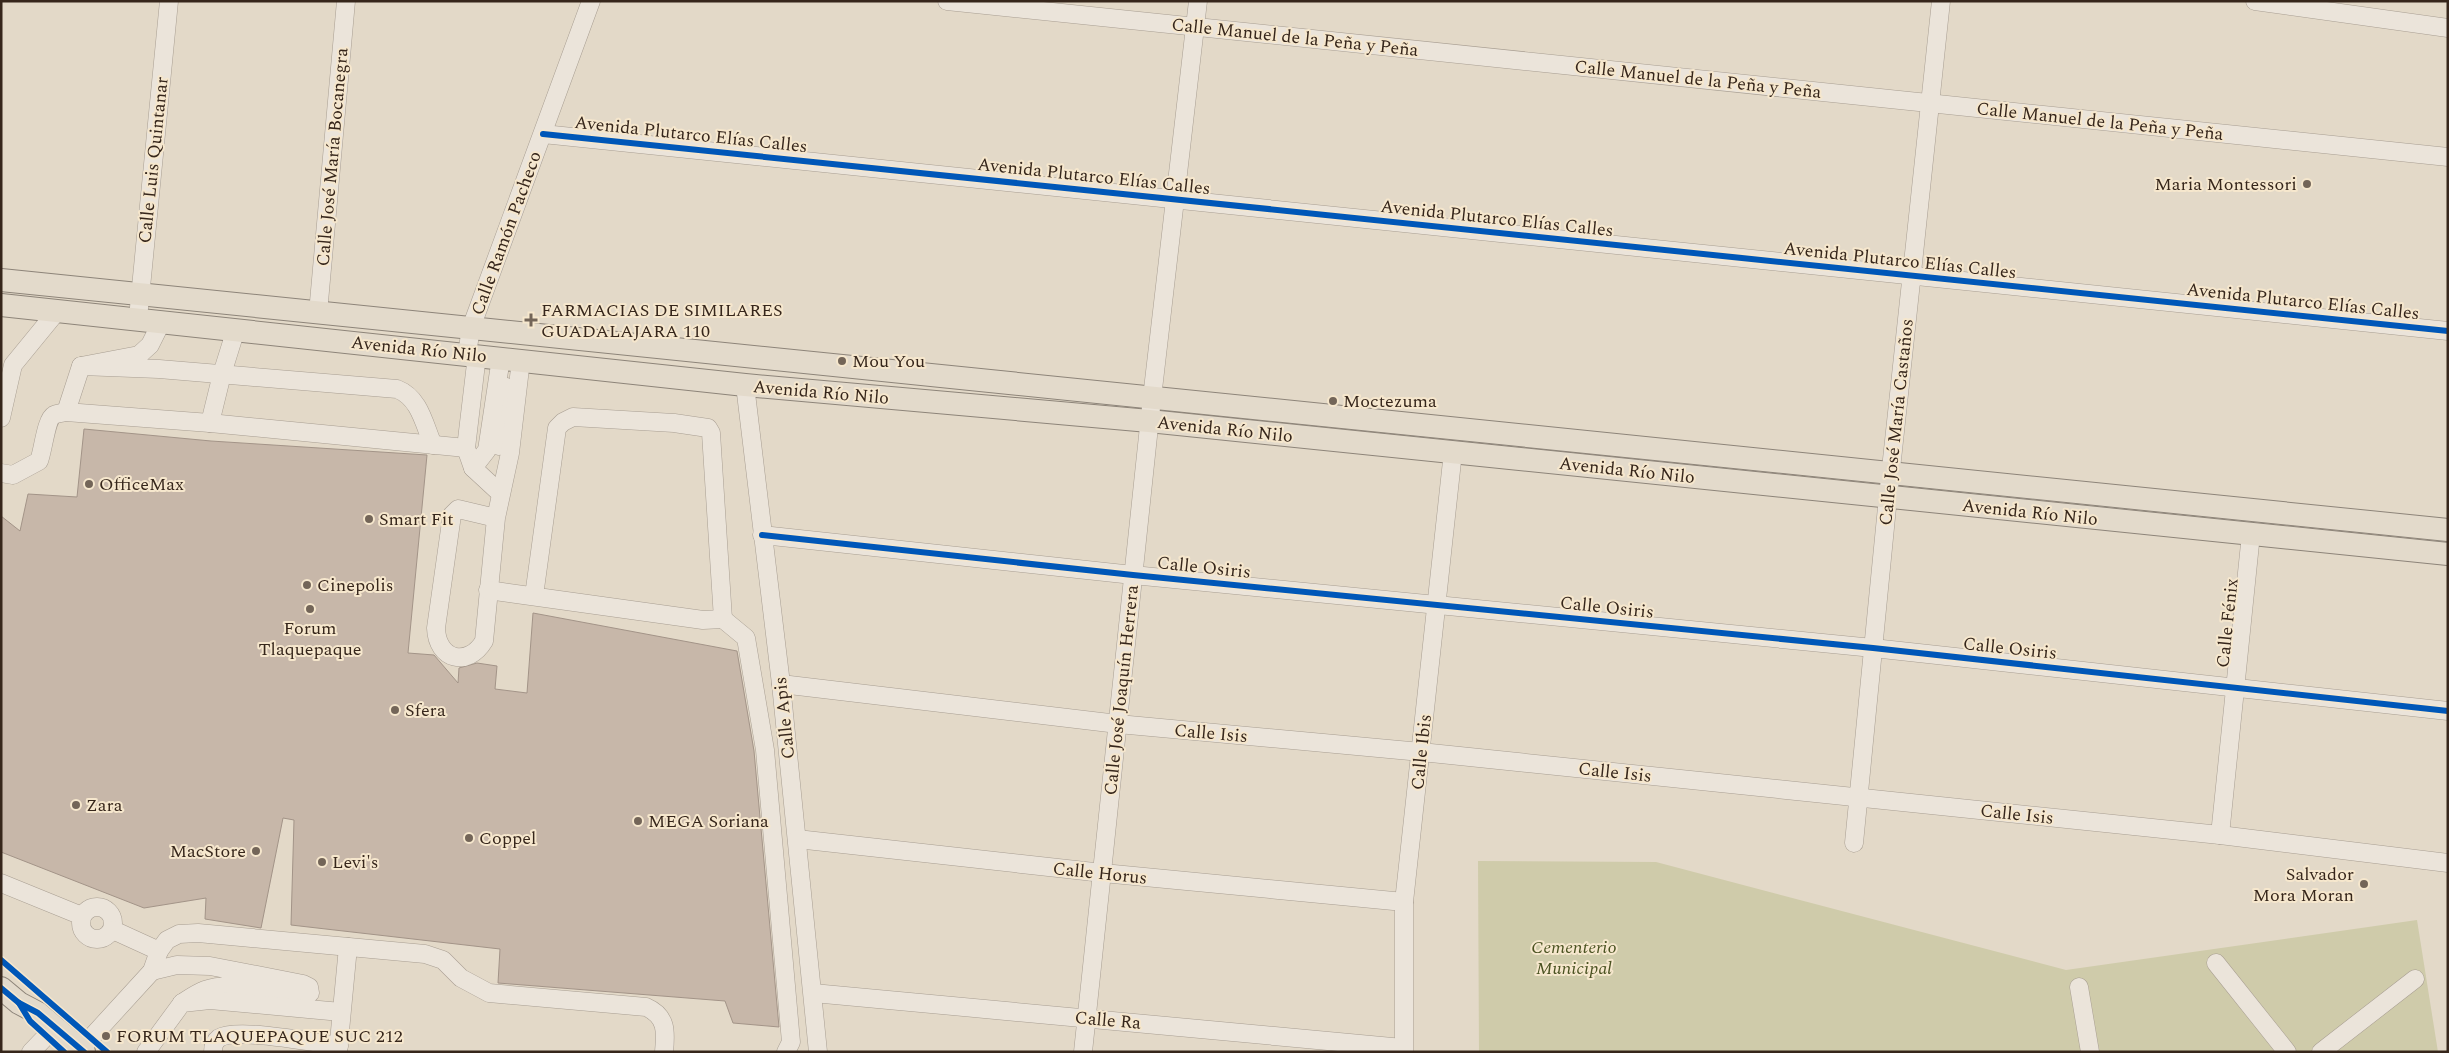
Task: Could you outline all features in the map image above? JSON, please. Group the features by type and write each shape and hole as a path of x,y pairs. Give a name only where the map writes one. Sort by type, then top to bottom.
{"main road":[{"name":"Avenida Río Nilo","path":"1,280 2448,530"},
{"name":"Avenida Río Nilo","path":"1,304 745,385 1149,421 2448,554"},
{"path":"1,988 19,1003 30,1021 51,1031 77,1051"}],"street":[{"name":"Calle Luis Quintanar","path":"138,318 169,1"},
{"name":"Calle José María Bocanegra","path":"318,312 346,1"},
{"name":"Calle Ramón Pacheco","path":"499,358 472,328 591,1"},
{"name":"Calle Manuel de la Peña y Peña","path":"947,1 2448,157"},
{"name":"Calle José Joaquín Herrera","path":"1083,1052 1149,421 1198,1"},
{"name":"Calle José María Castaños","path":"1854,843 1890,473 1941,1"},
{"path":"2256,1 2313,5 2448,28"},
{"name":"Avenida Plutarco Elías Calles","path":"543,134 2448,331"},
{"path":"1,418 12,365 58,310"},
{"path":"81,366 126,359 139,355 150,345 162,321"},
{"path":"210,423 236,329"},
{"path":"499,358 466,448 473,468 500,493"},
{"path":"473,468 499,358"},
{"path":"496,518 458,509 452,515 436,628 440,645 449,655 456,657 467,656 477,651 484,641 496,518 500,493 507,469 499,452 502,417 499,358"},
{"path":"81,366 222,374 397,389 407,394 416,402 433,445"},
{"path":"66,412 81,366"},
{"name":"Calle Apis","path":"745,385 781,684 818,1052"},
{"path":"1,474 13,475 39,461 44,449 48,421 53,415 66,412 210,423 466,448"},
{"path":"534,596 557,428 563,422 573,418 705,426 710,433 723,619"},
{"name":"Calle Ibis","path":"1403,1050 1404,902 1453,452"},
{"name":"Calle Fénix","path":"2220,835 2251,534"},
{"name":"Calle Osiris","path":"762,535 1437,606 1872,648 2448,711"},
{"path":"488,590 703,620 723,619 746,638 765,750 791,1042 786,1052"},
{"name":"Calle Isis","path":"781,684 1118,724 1421,752 2220,835 2448,863"},
{"name":"Calle Horus","path":"797,839 1103,874 1404,902"},
{"path":"1,883 82,916 83,931 93,939 105,938 113,930 159,952"},
{"path":"77,1051 152,972 159,952 167,940 179,934 198,934 436,957 451,965 470,984 489,993 646,1007 659,1014 663,1022 666,1030 664,1052"},
{"path":"213,1052 214,1044 219,1039 243,1034 338,1049 348,947"},
{"path":"2216,962 2287,1052"},
{"path":"146,1052 182,1004 207,989 235,987 306,997 310,993 308,987 303,984 210,966 177,965 152,972"},
{"path":"2321,1052 2414,979"},
{"path":"2079,987 2090,1052"},
{"name":"Calle Ra","path":"813,993 1403,1050"},
{"path":"182,1004 210,1000 341,1012"},
{"path":"31,1052 51,1031"}],"green space":[{"name":"Cementerio Municipal","path":"1478,861 1656,862 2066,970 2417,920 2438,1052 1479,1052"}],"building":[{"path":"84,429 211,441 427,455 408,653 434,655 458,683 459,668 477,663 497,666 495,689 527,693 533,613 737,651 754,751 779,1027 733,1023 725,1001 498,983 500,949 291,925 294,820 283,818 261,928 205,919 206,898 144,908 1,852 1,516 20,531 28,494 77,497"}],"cycle path":[{"path":"543,134 2448,331"},
{"path":"762,535 1133,575 1873,648 2448,711"},
{"path":"1,960 107,1052"},
{"path":"1,988 19,1003 38,1013 84,1052"},
{"path":"19,1003 30,1021 64,1052"}],"place":[{"name":"Maria Montessori","path":"2307,184"},
{"name":"FARMACIAS DE SIMILARES GUADALAJARA 110","path":"531,320"},
{"name":"Mou You","path":"842,361"},
{"name":"Moctezuma","path":"1333,401"},
{"name":"OfficeMax","path":"89,484"},
{"name":"Smart Fit","path":"369,519"},
{"name":"Cinepolis","path":"307,585"},
{"name":"Forum Tlaquepaque","path":"310,609"},
{"name":"Sfera","path":"395,710"},
{"name":"Zara","path":"76,805"},
{"name":"MEGA Soriana","path":"638,821"},
{"name":"Coppel","path":"469,838"},
{"name":"MacStore","path":"256,851"},
{"name":"Levi's","path":"322,862"},
{"name":"Salvador Mora Moran","path":"2364,884"},
{"name":"FORUM TLAQUEPAQUE SUC 212","path":"106,1036"}]}
